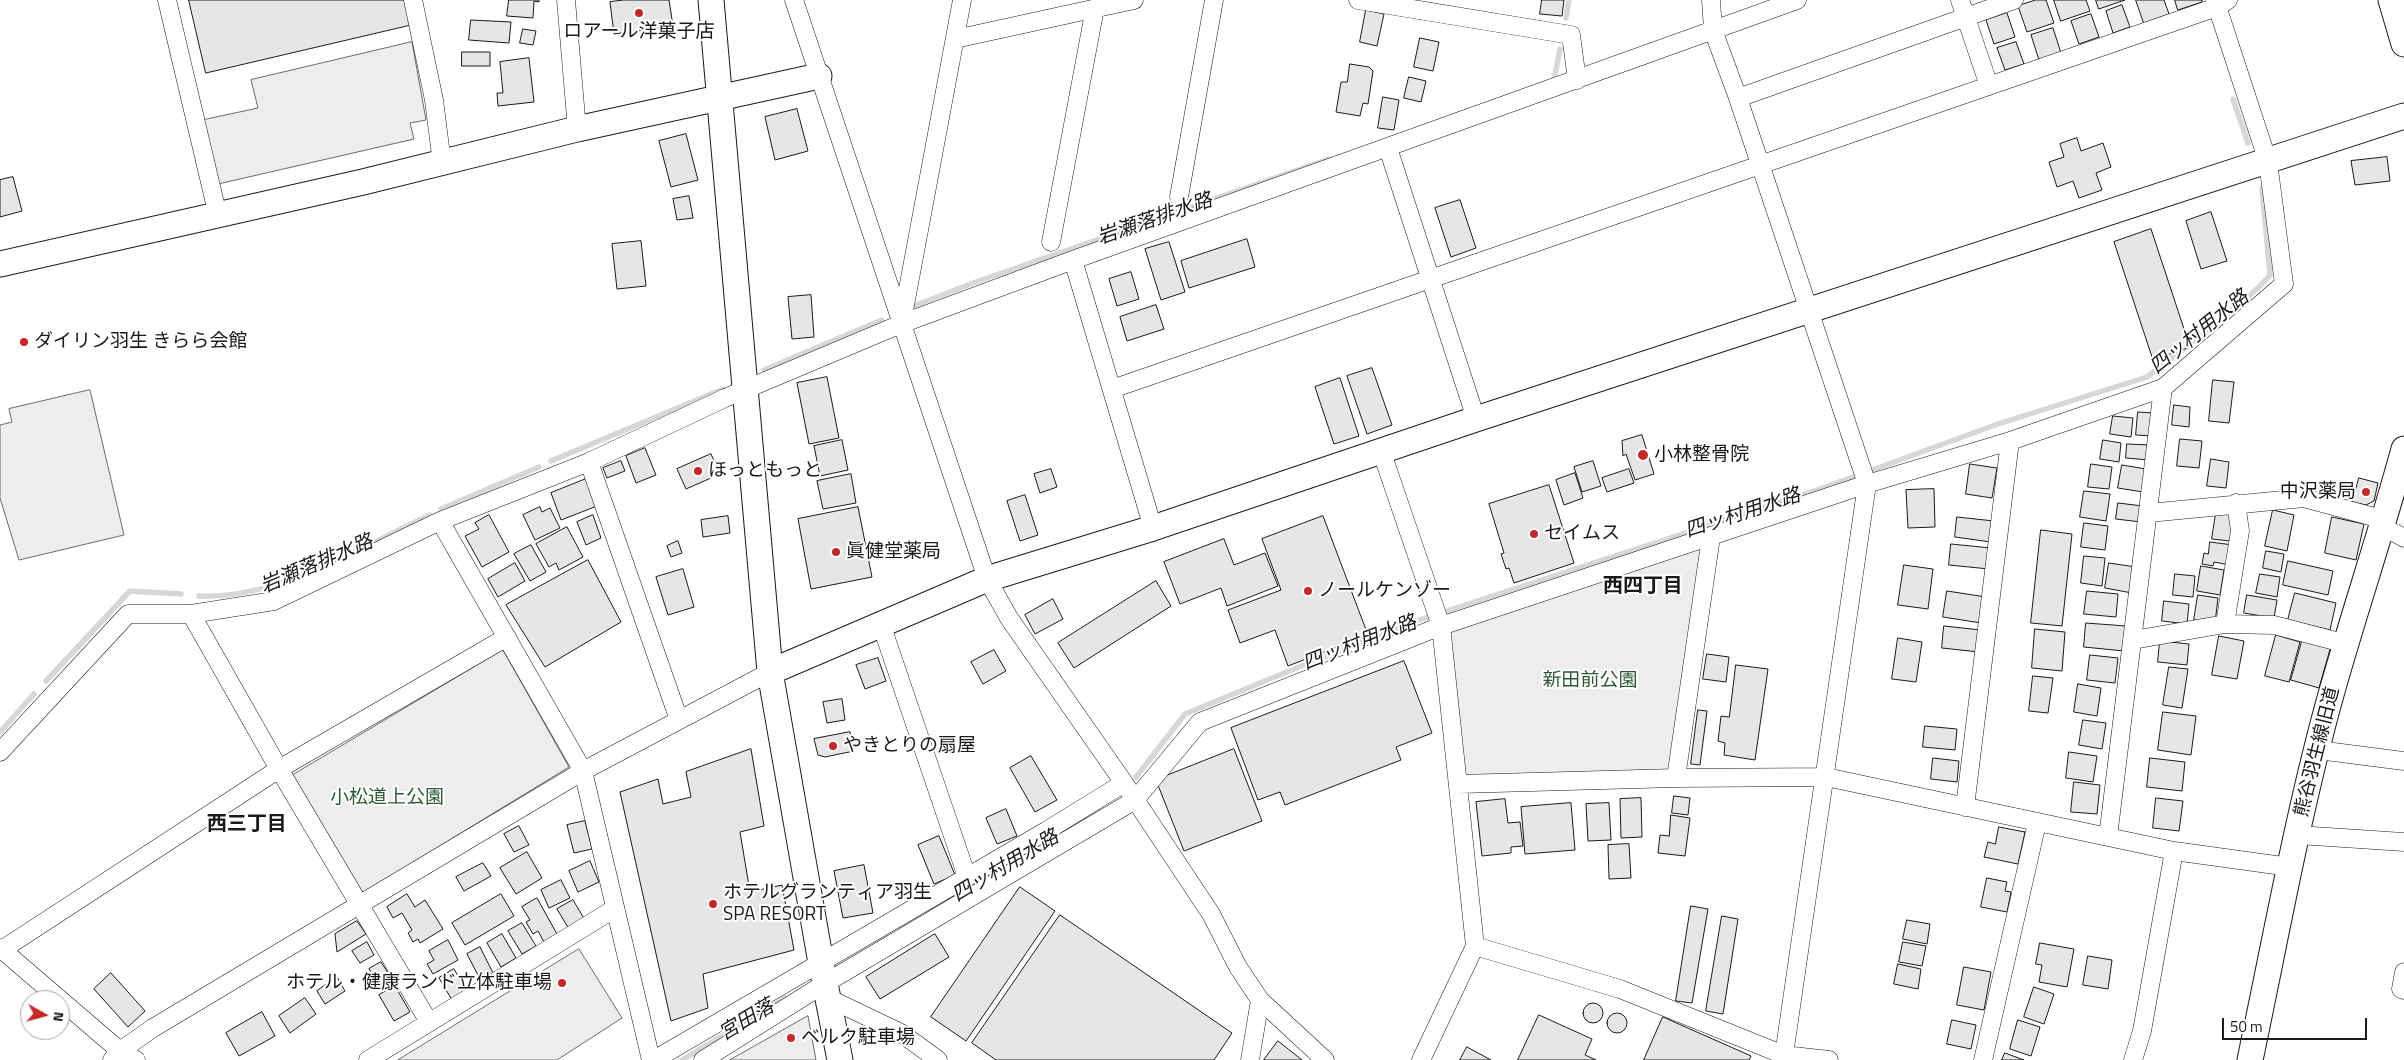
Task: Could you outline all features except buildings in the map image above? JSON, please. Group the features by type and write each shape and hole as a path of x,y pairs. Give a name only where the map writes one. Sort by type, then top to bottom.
{"street":[{"path":"167,0 218,216"},
{"path":"413,0 434,100 442,163"},
{"path":"566,0 577,128"},
{"path":"711,0 770,672 824,981 840,1060"},
{"path":"794,0 987,579 1009,618 1124,783 1211,914 1238,966 1260,1000 1325,1060"},
{"path":"901,324 962,0"},
{"path":"955,39 1134,0"},
{"path":"1179,197 1214,0"},
{"path":"1358,0 1571,35 1578,80"},
{"path":"1712,0 1713,30 1738,98 1867,484 1826,777 1784,1055"},
{"path":"3,743 128,614 191,614 274,602 440,521 589,462 746,389 901,324 1797,0"},
{"path":"1960,0 1989,86"},
{"path":"1738,98 2014,0"},
{"path":"2391,0 2404,44"},
{"path":"703,1060 824,981 1135,800 1200,722 1441,626 1711,538 1867,484 2010,441 2163,388 2284,284 2268,162 2220,2 1760,167 1112,389"},
{"path":"1051,242 1095,8"},
{"path":"0,264 218,216 442,163 577,128 819,76"},
{"path":"116,1056 153,1028 583,771 770,672 987,579 1153,528 1381,450 2268,162 2404,116"},
{"path":"1388,148 1476,419"},
{"path":"1074,260 1153,528"},
{"path":"2108,837 2163,388"},
{"path":"1965,807 2010,441"},
{"name":"熊谷羽生線旧道","path":"2250,1060 2290,867 2332,691 2383,525 2404,449"},
{"path":"1381,450 1441,626 1475,946 1421,1060"},
{"path":"589,462 679,720"},
{"path":"2149,513 2236,503 2304,498 2383,525 2404,538"},
{"path":"2225,624 2240,531 2236,503"},
{"path":"440,521 583,771 614,909 652,1060 824,981 966,877 1124,783"},
{"path":"1676,778 1711,538"},
{"path":"191,614 279,769 429,1022"},
{"path":"881,624 966,877"},
{"path":"2133,640 2225,624 2274,624 2347,644"},
{"path":"136,1060 116,1056 0,949 279,769 507,637"},
{"path":"2318,750 2404,761"},
{"path":"1459,784 1676,778 1826,777 2174,851 2290,867"},
{"path":"1982,1060 2037,823"},
{"path":"2298,835 2404,842"},
{"path":"2132,1060 2142,1031 2174,851"},
{"path":"368,1060 614,909"},
{"path":"1475,946 1620,989 1784,1055 1829,1060"},
{"path":"2404,972 2401,989 2404,990"},
{"path":"824,981 938,1060"},
{"path":"1250,1060 1260,1000"}],"shaded area":[{"path":"412,42 426,120 410,123 414,139 218,184 202,120 258,108 251,80"},
{"path":"90,390 124,535 19,560 0,498 0,425 12,422 9,409"},
{"name":"新田前公園","path":"1711,537 1676,778 1459,784 1441,626"},
{"name":"小松道上公園","path":"503,650 569,767 363,893 293,775"},
{"name":"ホテル・健康ランド立体駐車場","path":"579,949 622,1018 557,1060 398,1060"},
{"name":"ベルク駐車場","path":"808,1016 816,1060 730,1060"}],"waterway":[{"name":"岩瀬落排水路","path":"1566,18 1569,0"},
{"name":"岩瀬落排水路","path":"1551,81 1554,80 1560,49"},
{"name":"四ッ村用水路","path":"2233,99 2248,143"},
{"name":"岩瀬落排水路","path":"914,306 973,283 1329,159"},
{"name":"四ッ村用水路","path":"1136,777 1185,714 1294,669 1413,622 1823,488 1998,424 2147,377 2206,332 2258,288 2270,275 2262,188"},
{"name":"岩瀬落排水路","path":"764,370 882,320"},
{"name":"岩瀬落排水路","path":"551,461 723,389"},
{"name":"岩瀬落排水路","path":"441,509 539,467"},
{"name":"岩瀬落排水路","path":"199,596 228,595 258,590 288,581 347,556 430,515"},
{"name":"岩瀬落排水路","path":"46,681 130,591 181,594"},
{"name":"岩瀬落排水路","path":"1,731 34,694"},
{"name":"四ッ村用水路","path":"1051,840 1099,812"},
{"name":"宮田落","path":"682,1060 785,998"}],"place":[{"name":"ロアール洋菓子店","path":"639,13"},
{"name":"ダイリン羽生 きらら会館","path":"24,342"},
{"name":"小林整骨院","path":"1643,455"},
{"name":"ほっともっと","path":"698,471"},
{"name":"中沢薬局","path":"2366,492"},
{"name":"セイムス","path":"1534,534"},
{"name":"眞健堂薬局","path":"836,552"},
{"name":"ノールケンゾー","path":"1308,591"},
{"name":"やきとりの扇屋","path":"833,746"},
{"name":"ホテルグランティア羽生 SPA RESORT","path":"713,904"},
{"name":"ホテル・健康ランド立体駐車場","path":"562,983"},
{"name":"ベルク駐車場","path":"791,1038"}],"district":[{"name":"西四丁目","path":"1643,587"},
{"name":"西三丁目","path":"247,825"}]}
